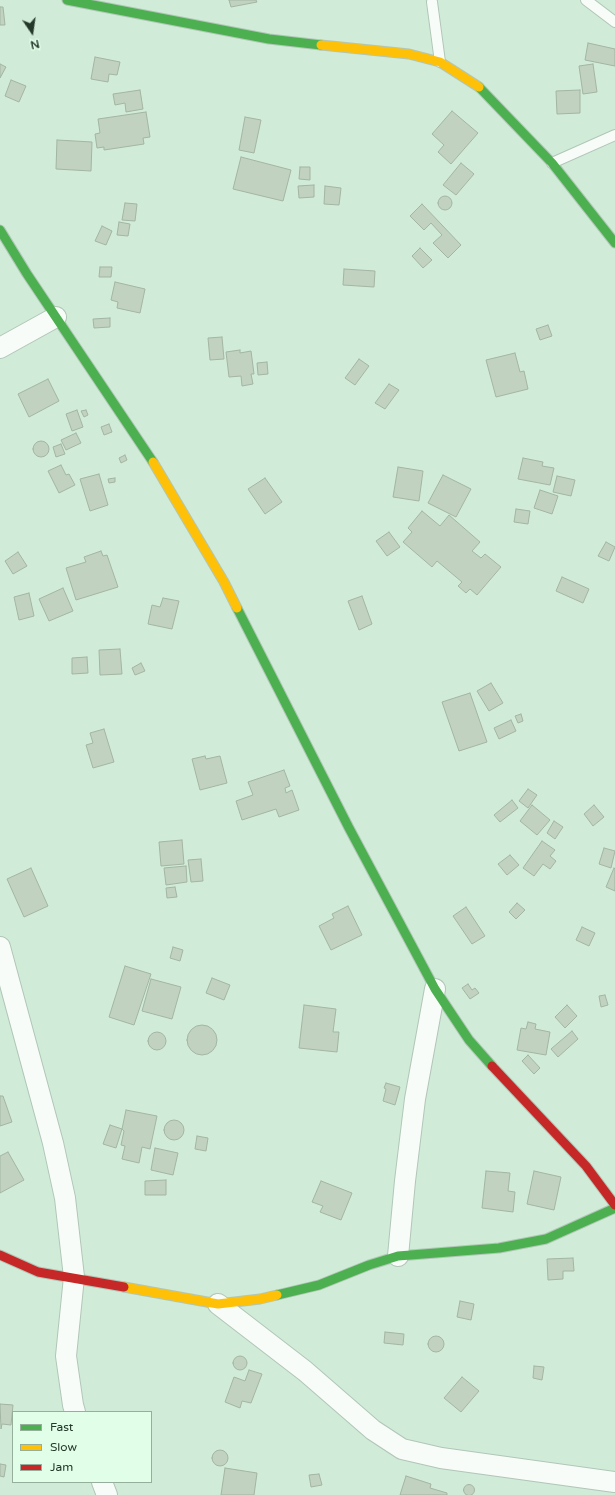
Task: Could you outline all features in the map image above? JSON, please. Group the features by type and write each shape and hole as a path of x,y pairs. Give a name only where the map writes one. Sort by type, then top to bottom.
{"street":[{"path":"67,0 91,2 164,20 270,39 409,54 440,62 478,86 552,162 615,243"},
{"path":"0,230 56,317 143,445 224,582 349,828 435,989 469,1040 503,1079 586,1166 615,1207 546,1238 499,1248 398,1256 369,1265 319,1285 260,1299 218,1304 74,1277 38,1272 0,1256"},
{"path":"0,348 56,317"},
{"path":"0,947 53,1143 65,1198 74,1277 66,1356 72,1405 75,1411"},
{"path":"398,1256 404,1182 415,1099 435,989"},
{"path":"218,1304 305,1371 373,1430 402,1449 441,1458 615,1482"},
{"path":"102,1483 106,1495"}],"lane":[{"path":"586,0 615,22"},
{"path":"432,2 440,62"},
{"path":"552,162 615,135"}],"building":[{"path":"229,0 256,0 257,2 231,7"},
{"path":"0,7 3,7 5,25 0,25"},
{"path":"588,43 615,49 615,66 585,60"},
{"path":"95,57 120,62 117,75 109,74 108,82 91,79"},
{"path":"0,64 6,67 0,78"},
{"path":"593,64 597,92 583,94 579,66"},
{"path":"11,80 26,86 19,102 5,96"},
{"path":"140,90 143,109 126,112 125,103 115,105 113,94"},
{"path":"580,90 580,113 557,114 556,91"},
{"path":"452,111 478,133 451,164 438,152 444,145 432,134"},
{"path":"146,112 150,137 143,138 144,144 104,150 104,147 97,148 95,134 100,133 98,119"},
{"path":"245,117 261,120 254,153 239,150"},
{"path":"57,140 92,142 91,171 56,169"},
{"path":"241,157 291,170 283,201 233,189"},
{"path":"461,163 474,174 456,195 443,185"},
{"path":"300,167 310,167 310,180 299,179"},
{"path":"314,185 314,197 299,198 298,186"},
{"path":"325,186 341,188 339,205 324,204"},
{"path":"442,196 448,196 452,200 452,206 448,210 442,210 438,206 438,200"},
{"path":"125,203 137,204 135,221 122,220"},
{"path":"422,204 461,245 448,258 433,243 442,235 431,223 424,230 410,216"},
{"path":"119,222 130,224 128,236 117,235"},
{"path":"102,226 112,231 106,245 95,241"},
{"path":"420,248 432,260 423,268 412,256"},
{"path":"100,267 112,267 111,277 99,277"},
{"path":"344,269 375,271 374,287 343,285"},
{"path":"115,282 145,289 140,313 117,308 118,302 111,300"},
{"path":"110,318 110,327 94,328 93,319"},
{"path":"548,325 552,336 540,340 536,329"},
{"path":"222,337 224,359 210,360 208,338"},
{"path":"240,350 240,353 251,351 254,374 251,374 253,384 242,386 241,376 229,377 226,352"},
{"path":"515,353 520,372 524,371 528,389 496,397 486,360"},
{"path":"359,359 369,366 355,385 345,378"},
{"path":"267,362 268,374 258,375 257,363"},
{"path":"48,379 59,401 29,417 18,394"},
{"path":"389,384 399,390 385,409 375,403"},
{"path":"77,410 83,427 72,431 66,414"},
{"path":"86,410 88,415 84,417 81,411"},
{"path":"109,424 112,432 104,435 101,427"},
{"path":"76,433 81,443 66,450 61,440"},
{"path":"41,441 48,446 49,449 44,456 41,457 34,452 33,449 38,442"},
{"path":"61,444 65,454 56,457 53,447"},
{"path":"125,455 127,460 121,463 119,458"},
{"path":"523,458 543,462 542,466 554,468 550,485 518,479"},
{"path":"61,465 66,475 69,474 75,485 59,493 48,471"},
{"path":"398,467 423,471 419,501 393,497"},
{"path":"99,474 108,505 90,511 80,479"},
{"path":"443,475 471,489 456,517 428,503"},
{"path":"557,476 575,480 571,496 553,492"},
{"path":"115,478 115,482 109,483 108,479"},
{"path":"265,478 282,502 265,514 248,489"},
{"path":"540,490 558,496 552,514 534,508"},
{"path":"516,509 530,511 528,524 514,522"},
{"path":"422,511 440,526 449,515 480,542 472,551 481,558 485,554 501,567 477,595 470,589 466,593 458,586 462,582 437,561 432,567 403,542 412,532 408,528"},
{"path":"389,532 400,547 387,556 376,541"},
{"path":"606,542 615,547 609,561 598,556"},
{"path":"101,551 103,556 107,555 118,587 76,600 66,568 86,562 84,557"},
{"path":"18,552 27,566 13,574 5,561"},
{"path":"562,577 589,589 583,603 556,591"},
{"path":"63,588 73,611 49,621 39,599"},
{"path":"29,593 34,616 19,620 14,597"},
{"path":"362,596 372,624 359,630 348,601"},
{"path":"163,598 179,601 172,629 148,624 152,605 160,607"},
{"path":"120,649 122,674 100,675 99,650"},
{"path":"87,657 88,673 72,674 72,658"},
{"path":"141,663 145,671 135,675 132,668"},
{"path":"491,683 503,703 489,711 477,691"},
{"path":"470,693 487,742 459,751 442,702"},
{"path":"521,714 523,721 518,723 515,716"},
{"path":"511,720 516,731 499,739 494,728"},
{"path":"104,729 114,762 93,768 86,745 93,743 90,733"},
{"path":"205,756 206,759 220,756 227,783 200,790 192,759"},
{"path":"284,770 290,786 285,788 286,793 292,790 299,810 279,817 276,809 242,820 236,801 253,795 248,782"},
{"path":"528,789 537,795 528,808 519,801"},
{"path":"512,800 518,808 500,822 494,815"},
{"path":"532,805 550,820 537,835 520,821"},
{"path":"594,805 604,817 593,826 584,814"},
{"path":"554,821 563,827 555,839 547,833"},
{"path":"182,840 184,864 161,866 159,842"},
{"path":"542,841 555,850 550,856 556,861 550,869 543,864 534,876 523,868"},
{"path":"604,848 615,851 611,868 599,864"},
{"path":"510,855 519,865 507,875 498,864"},
{"path":"201,859 203,881 191,882 188,860"},
{"path":"186,866 187,882 166,885 164,868"},
{"path":"31,868 48,906 24,917 7,879"},
{"path":"614,868 615,869 615,891 606,887"},
{"path":"175,887 177,897 167,898 166,888"},
{"path":"517,903 525,910 516,919 509,912"},
{"path":"348,906 362,935 331,950 319,926 334,918 332,914"},
{"path":"466,907 485,936 472,944 453,916"},
{"path":"582,927 595,933 589,946 576,940"},
{"path":"173,947 183,950 180,961 170,958"},
{"path":"125,966 151,974 134,1025 109,1017"},
{"path":"212,978 230,985 224,1000 206,993"},
{"path":"151,979 181,987 172,1019 142,1011"},
{"path":"468,984 472,990 475,988 479,993 470,999 462,988"},
{"path":"605,995 608,1005 601,1007 599,996"},
{"path":"304,1005 336,1009 333,1032 339,1032 337,1052 299,1048"},
{"path":"567,1005 577,1016 565,1028 555,1017"},
{"path":"528,1022 536,1024 535,1029 550,1032 546,1055 517,1050 521,1028 526,1029"},
{"path":"202,1025 213,1029 217,1040 213,1051 202,1055 191,1051 187,1040 191,1029"},
{"path":"572,1031 578,1039 558,1057 551,1049"},
{"path":"157,1032 163,1035 166,1041 163,1047 157,1050 151,1047 148,1041 151,1035"},
{"path":"528,1055 540,1068 534,1074 522,1061"},
{"path":"386,1083 400,1087 395,1105 383,1101"},
{"path":"0,1096 3,1096 12,1122 0,1126"},
{"path":"126,1110 157,1116 150,1149 142,1147 139,1163 122,1159 125,1146 121,1145 124,1131 122,1129"},
{"path":"174,1120 181,1123 184,1130 181,1137 174,1140 167,1137 164,1130 167,1123"},
{"path":"110,1125 122,1129 116,1148 103,1144"},
{"path":"197,1136 208,1138 206,1151 195,1149"},
{"path":"155,1148 178,1153 173,1175 151,1170"},
{"path":"8,1152 24,1180 0,1193 0,1156"},
{"path":"486,1171 510,1173 508,1191 515,1192 513,1212 482,1208"},
{"path":"534,1171 561,1177 554,1210 527,1204"},
{"path":"166,1180 166,1195 145,1195 145,1181"},
{"path":"321,1181 352,1193 341,1220 320,1212 323,1206 312,1202"},
{"path":"573,1258 574,1271 563,1271 563,1279 548,1280 547,1259"},
{"path":"460,1301 474,1304 471,1320 457,1317"},
{"path":"385,1332 404,1334 403,1345 384,1343"},
{"path":"433,1336 439,1336 444,1341 442,1350 439,1352 433,1352 428,1347 428,1341"},
{"path":"240,1356 245,1358 247,1363 245,1368 240,1370 235,1368 233,1363 235,1358"},
{"path":"534,1366 544,1367 542,1380 533,1378"},
{"path":"249,1370 262,1374 251,1403 242,1401 240,1408 225,1402 234,1377 245,1381"},
{"path":"462,1377 479,1391 461,1412 444,1398"},
{"path":"0,1404 13,1405 11,1425 2,1424 1,1429"},
{"path":"217,1450 223,1450 228,1455 226,1464 223,1466 217,1466 212,1461 212,1455"},
{"path":"0,1464 6,1465 4,1477 0,1476"},
{"path":"225,1468 257,1473 254,1495 221,1495"},
{"path":"319,1474 322,1485 311,1487 309,1475"},
{"path":"406,1476 431,1484 430,1488 447,1493 447,1495 400,1495"},
{"path":"469,1484 473,1486 475,1490 473,1494 469,1496 465,1494 463,1490 465,1486"}],"traffic: fast":[{"path":"67,0 269,39 321,45"},
{"path":"479,87 552,163 615,243"},
{"path":"0,230 27,274 153,462"},
{"path":"237,608 349,828 435,989 469,1040 492,1066"},
{"path":"277,1295 319,1285 369,1265 398,1256 499,1248 546,1239 615,1208"}],"traffic: slow":[{"path":"321,45 409,54 440,62 479,87"},
{"path":"153,462 224,582 237,608"},
{"path":"124,1287 218,1304 260,1299 277,1295"}],"traffic: jam":[{"path":"492,1066 586,1166 615,1205"},
{"path":"0,1255 38,1272 124,1287"}]}
